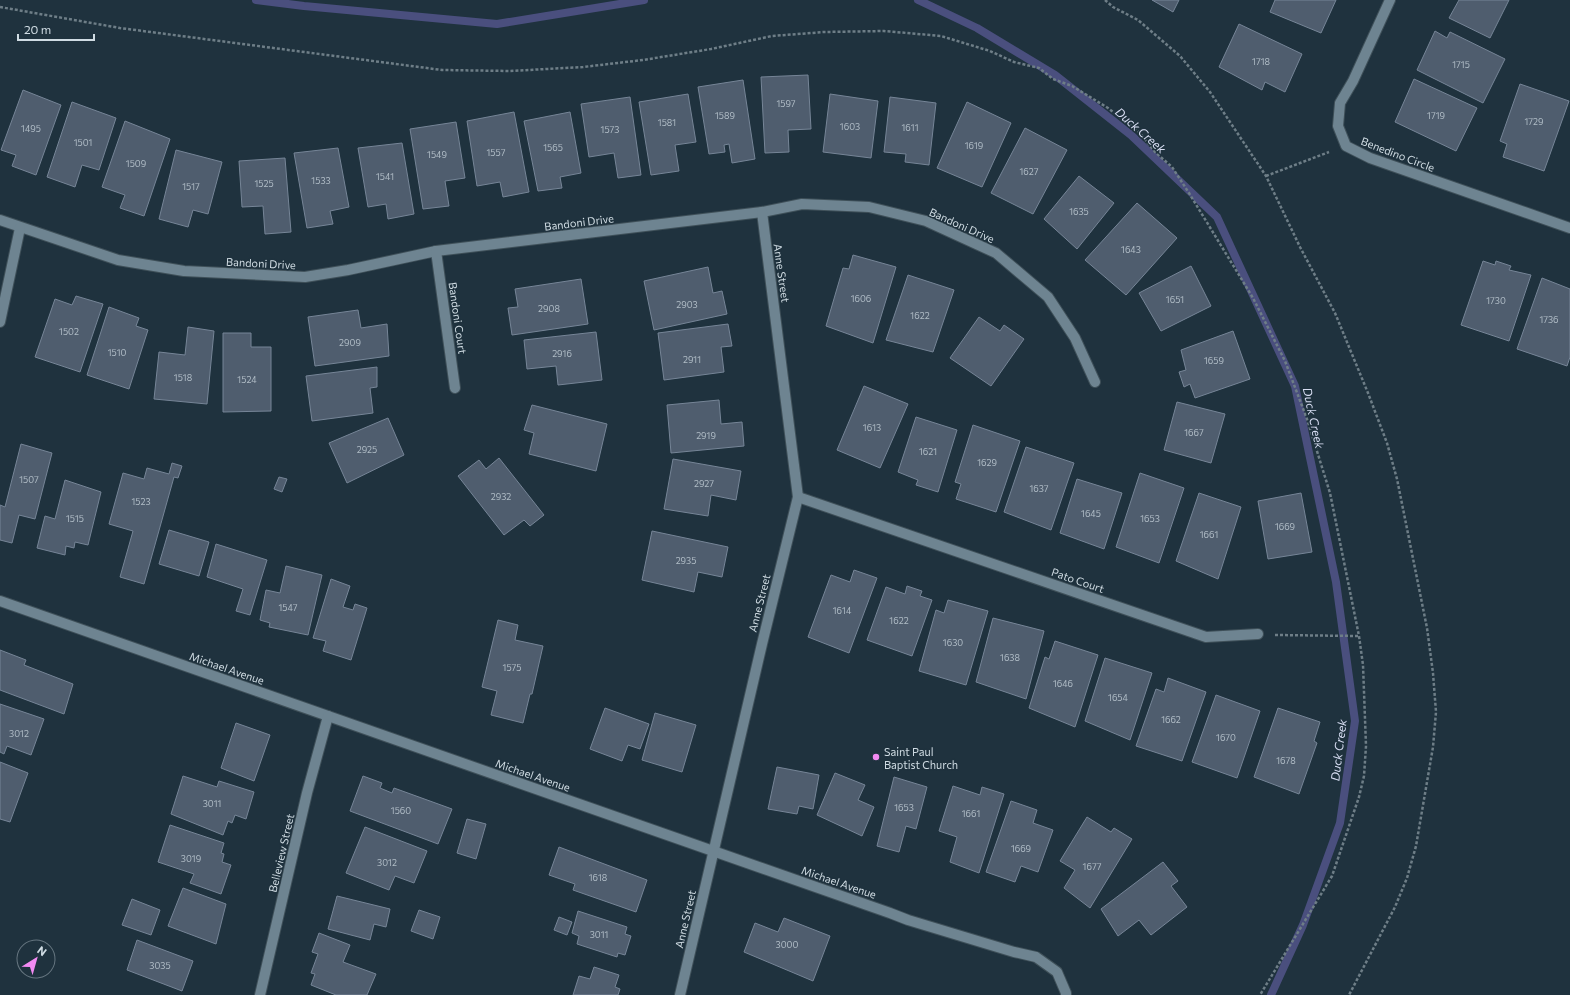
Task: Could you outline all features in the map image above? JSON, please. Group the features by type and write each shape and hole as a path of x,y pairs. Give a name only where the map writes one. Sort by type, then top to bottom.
{"street":[{"name":"Benedino Circle","path":"1390,0 1340,103 1338,126 1346,146 1370,158 1570,228"},
{"name":"Bandoni Drive","path":"0,220 118,260 184,271 306,278 436,252 762,212 802,204 869,207 926,221 996,253 1048,297 1075,338 1095,382"},
{"name":"Anne Street","path":"680,995 798,497 762,212"},
{"path":"0,322 20,228"},
{"name":"Bandoni Court","path":"436,252 455,388"},
{"name":"Pato Court","path":"798,497 1206,636 1258,634"},
{"name":"Michael Avenue","path":"0,601 908,920 1014,952 1036,957 1057,972 1066,995"},
{"name":"Belleview Street","path":"260,995 307,793 328,716"}],"path":[{"path":"1105,0 1113,7 1138,20 1180,56 1210,92 1266,176 1300,247 1335,313 1387,443 1398,479 1427,628 1436,712 1434,747 1416,846 1407,878 1395,907 1349,995"},
{"path":"0,6 120,28 442,70 510,71 583,67 643,60 711,49 772,36 824,32 884,31 941,36 990,51 1014,62 1040,68 1053,79 1072,86 1108,108 1139,132 1155,152 1172,167 1189,193 1253,298 1285,361 1307,419 1330,493 1359,636 1363,664 1366,746 1364,776 1359,797 1332,876 1260,995"},
{"path":"1266,176 1346,146"},
{"path":"1258,634 1359,636"}],"building":[{"path":"1152,0 1179,0 1173,12"},
{"path":"1275,0 1336,0 1321,33 1270,12"},
{"path":"1459,0 1509,0 1490,38 1449,18"},
{"path":"1239,24 1302,54 1285,92 1265,82 1262,90 1219,67"},
{"path":"1435,31 1447,38 1450,32 1505,59 1483,103 1417,70"},
{"path":"808,75 811,129 788,130 789,152 765,153 761,77"},
{"path":"1414,79 1477,108 1456,151 1395,122"},
{"path":"743,80 755,159 732,163 729,144 724,145 725,152 709,154 698,87"},
{"path":"1520,84 1569,101 1544,171 1503,157 1507,144 1500,141"},
{"path":"23,90 61,105 36,175 12,166 16,155 1,150"},
{"path":"688,94 696,142 675,145 679,171 651,175 639,102"},
{"path":"830,94 878,101 871,158 823,152"},
{"path":"630,97 641,175 618,178 614,153 589,157 581,104"},
{"path":"890,97 936,103 929,165 905,162 906,154 884,152"},
{"path":"72,102 116,118 99,170 82,165 75,187 47,177"},
{"path":"967,102 1011,123 982,187 937,168"},
{"path":"514,112 529,192 503,197 500,182 477,186 467,121"},
{"path":"570,112 581,173 560,177 562,188 538,191 524,121"},
{"path":"125,121 170,139 144,216 120,208 125,195 102,187"},
{"path":"456,122 465,178 445,181 449,206 423,209 410,129"},
{"path":"1025,128 1067,150 1033,214 991,193"},
{"path":"402,143 414,214 388,219 386,204 368,207 358,148"},
{"path":"338,148 349,207 330,211 333,224 307,228 294,153"},
{"path":"176,150 222,162 208,214 193,210 188,227 159,219"},
{"path":"285,158 291,232 265,234 263,206 242,207 239,161"},
{"path":"1079,176 1114,203 1077,249 1044,219"},
{"path":"1137,203 1177,238 1126,295 1085,260"},
{"path":"853,255 896,267 873,343 826,326 843,268 849,269"},
{"path":"1483,261 1495,265 1496,261 1511,266 1509,270 1531,275 1509,341 1461,325"},
{"path":"1191,266 1211,306 1161,331 1139,293"},
{"path":"708,267 713,293 722,291 727,314 654,330 644,281"},
{"path":"908,275 954,290 933,352 886,340"},
{"path":"1542,278 1570,289 1570,357 1567,366 1517,349"},
{"path":"581,279 588,324 512,335 508,308 518,307 515,289"},
{"path":"76,296 103,304 80,372 35,357 55,299 72,305"},
{"path":"109,307 139,318 136,326 148,330 129,389 87,375"},
{"path":"358,310 361,328 387,324 389,356 315,366 308,317"},
{"path":"979,317 1000,331 1004,325 1024,339 991,386 950,358"},
{"path":"728,324 732,346 721,347 724,372 664,380 658,333"},
{"path":"188,327 214,331 207,404 154,399 159,352 185,355"},
{"path":"1233,331 1250,379 1195,398 1190,384 1184,387 1179,372 1186,370 1181,350"},
{"path":"596,332 602,380 558,385 556,366 527,369 524,340"},
{"path":"223,333 251,333 251,347 271,347 271,411 223,412"},
{"path":"377,367 377,387 370,388 373,413 312,421 306,376"},
{"path":"864,386 908,404 880,468 837,450"},
{"path":"719,400 721,424 742,422 744,446 671,453 667,405"},
{"path":"1177,402 1225,414 1211,463 1164,450"},
{"path":"532,405 607,424 596,471 529,454 534,433 524,430"},
{"path":"916,417 957,430 938,492 916,485 918,480 898,472"},
{"path":"388,418 404,455 347,483 329,443"},
{"path":"973,425 1020,441 996,512 956,499 961,484 955,482"},
{"path":"21,444 52,453 35,519 19,515 12,543 0,540 0,505 5,507"},
{"path":"1026,447 1074,463 1051,530 1004,512"},
{"path":"499,458 544,515 530,526 524,520 504,535 458,476 479,460 486,469"},
{"path":"673,459 741,471 736,500 711,495 708,516 664,509"},
{"path":"172,463 182,466 178,478 174,477 144,584 120,577 133,531 109,524 123,473 144,479 147,468 169,474"},
{"path":"1140,473 1184,488 1159,563 1116,547"},
{"path":"279,477 287,479 282,492 274,489"},
{"path":"1077,479 1122,493 1104,549 1060,533"},
{"path":"65,480 101,492 88,545 75,542 74,548 66,546 65,555 37,548 45,516 55,519"},
{"path":"1199,493 1241,507 1218,579 1176,561"},
{"path":"1301,493 1312,552 1268,559 1258,501"},
{"path":"169,530 209,542 199,576 159,564"},
{"path":"652,531 728,547 722,577 698,572 694,592 642,580"},
{"path":"216,544 267,560 250,615 236,611 243,589 207,577"},
{"path":"286,566 322,575 308,635 269,627 270,623 260,620 266,590 280,593"},
{"path":"854,570 877,578 849,653 808,637 831,575 850,582"},
{"path":"331,579 350,586 343,607 353,610 355,604 367,608 351,660 323,651 326,641 313,638"},
{"path":"907,586 922,591 920,596 932,600 912,656 867,640 886,587 905,594"},
{"path":"948,600 988,611 966,685 919,671 936,610 944,613"},
{"path":"993,618 1044,631 1026,699 976,682"},
{"path":"498,620 518,625 515,640 543,646 532,694 530,694 523,723 491,715 497,691 482,687"},
{"path":"1055,641 1098,655 1075,727 1029,708 1045,657 1049,659"},
{"path":"0,650 26,660 24,665 73,684 64,714 0,690"},
{"path":"1105,658 1152,673 1130,740 1085,721"},
{"path":"1168,678 1206,692 1182,761 1136,746 1156,689 1164,692"},
{"path":"1216,695 1260,711 1237,778 1192,762"},
{"path":"0,704 44,719 31,755 7,746 4,754 0,752"},
{"path":"605,708 649,724 640,749 628,745 622,761 590,749"},
{"path":"1278,708 1320,722 1314,741 1317,743 1299,794 1254,777"},
{"path":"655,713 696,725 682,772 642,760"},
{"path":"236,723 270,735 254,781 221,768"},
{"path":"0,762 28,773 10,822 0,819"},
{"path":"777,767 819,775 813,809 799,806 797,814 768,809"},
{"path":"835,773 865,785 858,800 874,807 862,836 817,815"},
{"path":"183,776 217,787 219,781 254,792 246,819 235,815 232,823 228,821 223,835 171,814"},
{"path":"363,776 382,783 380,788 392,793 394,788 452,809 438,844 350,811"},
{"path":"894,777 927,787 916,829 906,826 899,852 877,846"},
{"path":"953,786 980,795 982,787 1004,794 979,873 950,862 957,837 939,831"},
{"path":"1011,801 1037,810 1033,823 1053,830 1038,872 1021,866 1015,882 986,872"},
{"path":"1087,817 1111,832 1114,828 1132,839 1090,908 1064,888 1075,870 1060,861"},
{"path":"467,819 486,824 476,859 457,853"},
{"path":"170,825 224,843 221,853 224,854 222,862 231,865 221,894 190,883 194,874 158,862"},
{"path":"365,827 427,851 414,883 395,876 389,890 346,873"},
{"path":"559,847 647,880 636,912 573,890 575,884 549,875"},
{"path":"1163,862 1178,881 1171,886 1187,907 1151,935 1139,920 1118,936 1101,909"},
{"path":"183,888 226,904 216,944 168,926"},
{"path":"337,896 390,909 386,927 374,924 370,940 328,929"},
{"path":"132,899 160,910 151,935 122,925"},
{"path":"419,910 440,917 433,939 411,931"},
{"path":"578,911 627,927 625,934 631,936 625,955 618,953 617,957 577,944 579,936 572,933"},
{"path":"559,917 572,922 567,935 554,930"},
{"path":"784,918 830,936 813,981 744,952 755,923 778,932"},
{"path":"319,933 350,945 343,962 376,974 367,995 336,995 311,985 315,974 311,973 318,954 312,952"},
{"path":"137,940 193,961 182,991 127,970"},
{"path":"594,967 619,975 615,987 620,989 618,995 573,995 579,976 590,979"}],"waterway":[{"name":"Duck Creek","path":"256,0 304,6 497,24 644,0"},
{"name":"Duck Creek","path":"918,0 977,28 1055,75 1131,135 1217,217 1295,386 1336,582 1355,721 1340,823 1303,925 1271,995"}],"place":[{"name":"Saint Paul Baptist Church","path":"876,757"}]}
